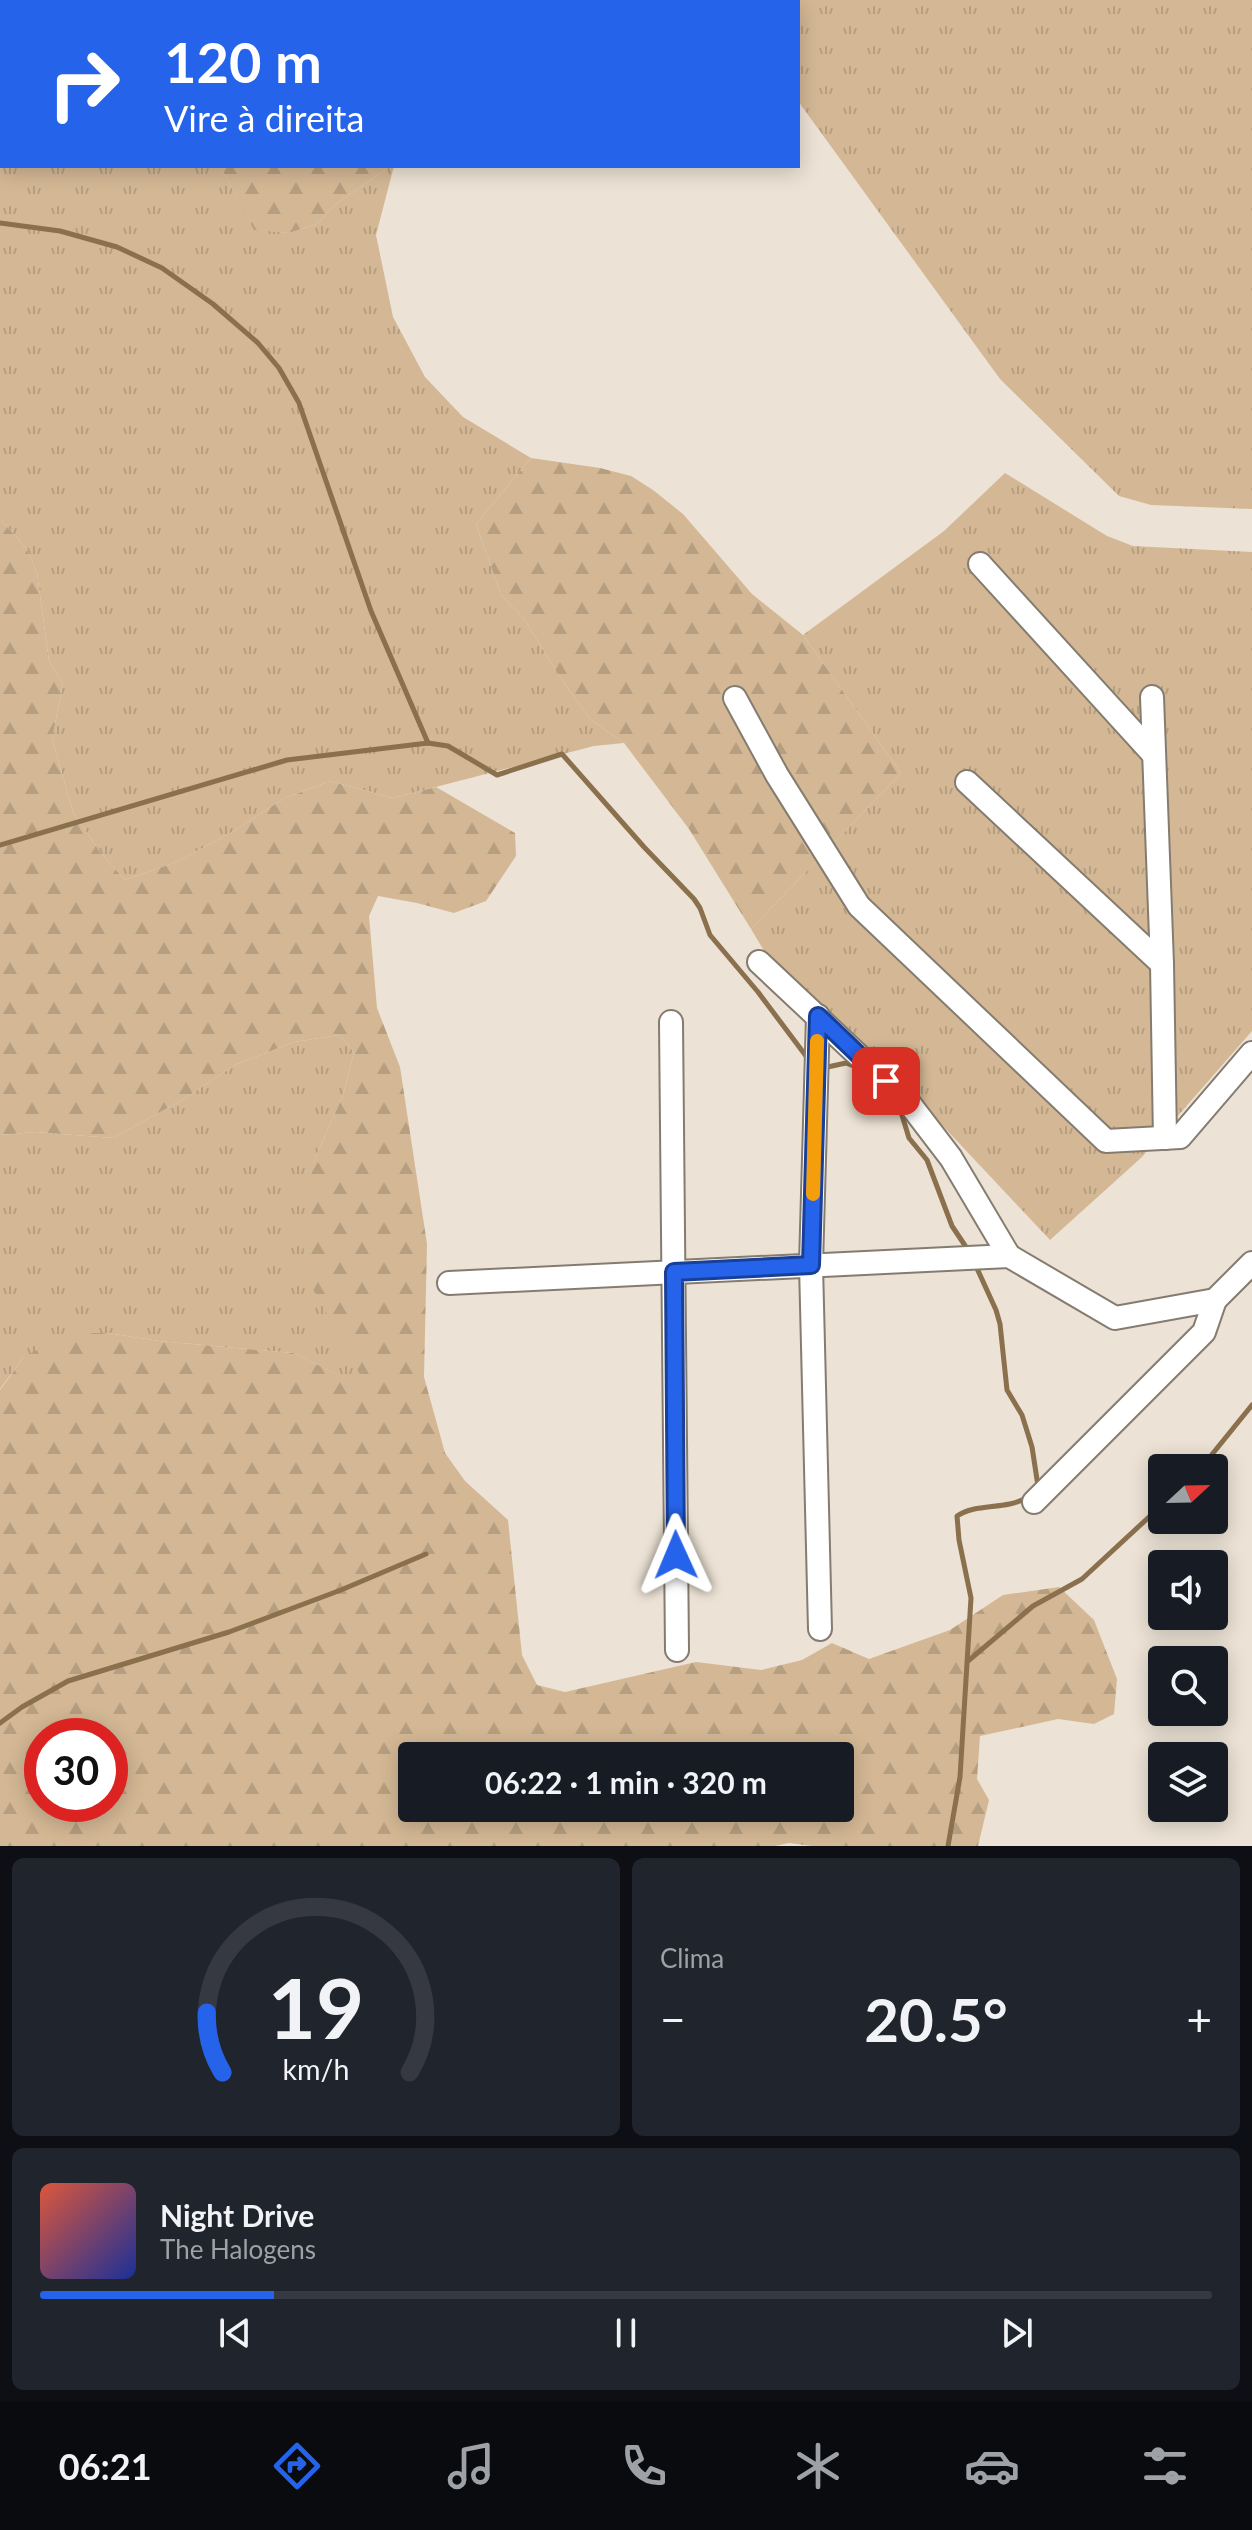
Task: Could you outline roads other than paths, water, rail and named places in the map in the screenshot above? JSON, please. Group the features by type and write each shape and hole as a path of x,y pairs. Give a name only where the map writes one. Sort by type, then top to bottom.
{"street":[{"path":"980,564 1154,755"},
{"path":"1152,697 1165,1138"},
{"path":"735,698 777,775 859,906 1106,1141 1180,1137 1252,1053"},
{"path":"967,782 1162,964"},
{"path":"759,962 909,1103 951,1158 1009,1256 1115,1318 1215,1300"},
{"path":"818,1016 811,1265 820,1629"},
{"path":"671,1022 677,1650"},
{"path":"449,1283 1009,1256"},
{"path":"1034,1502 1204,1332 1215,1300 1252,1263"}],"waterway":[{"path":"0,223 60,231 117,247 162,268 213,304 258,343 279,368 299,403 371,611 428,743"},
{"path":"0,845 287,760 428,743 448,746 497,775 562,754 694,899 710,935 809,1060"},
{"path":"823,1068 846,1063 859,1068"},
{"path":"883,1093 901,1112 909,1138 927,1160 952,1226 968,1250"},
{"path":"975,1264 1000,1324 1007,1390 1022,1415 1032,1447 1038,1486"},
{"path":"1212,1454 1252,1405"},
{"path":"948,1846 960,1777 971,1598 957,1516 973,1509 1009,1504 1026,1498"},
{"path":"968,1661 1033,1606 1082,1579 1148,1518"},
{"path":"0,1723 68,1681 229,1632 426,1554"}]}
